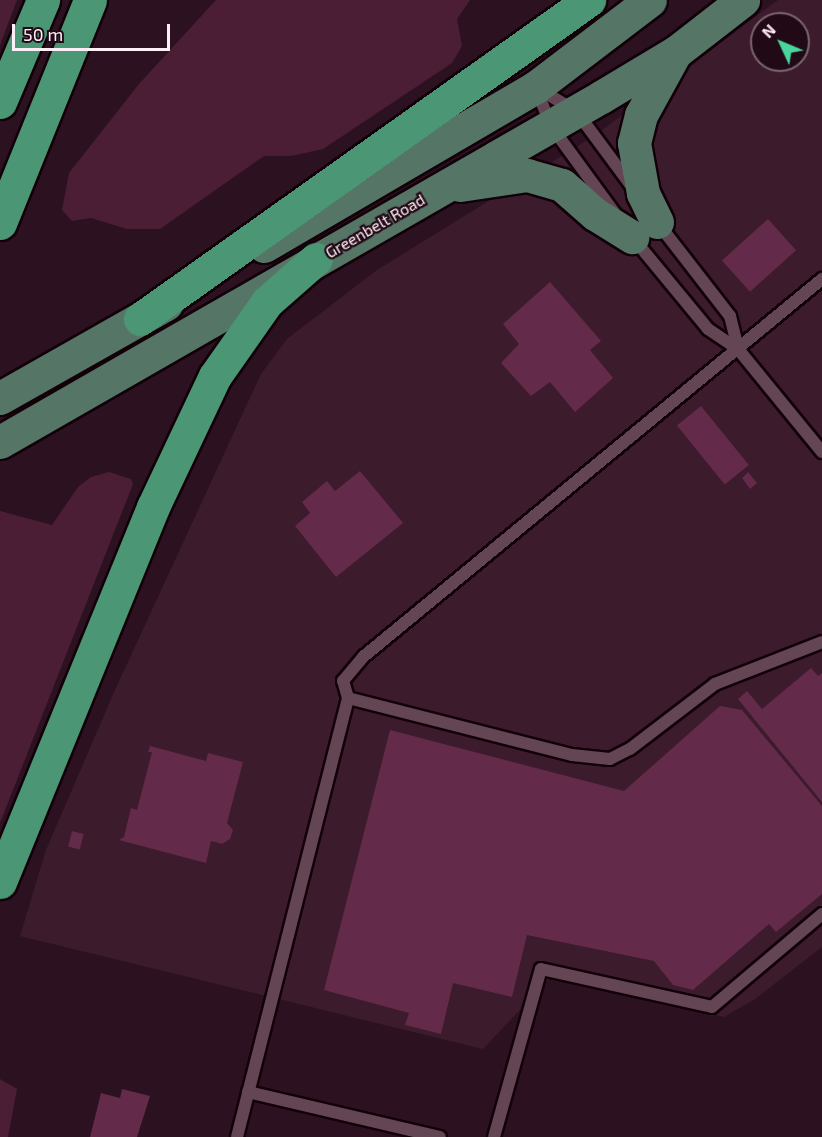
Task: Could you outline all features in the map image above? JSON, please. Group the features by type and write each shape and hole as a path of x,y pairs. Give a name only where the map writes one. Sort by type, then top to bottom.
{"highway":[{"path":"0,102 43,0"},
{"path":"0,223 90,0"},
{"path":"140,319 590,0"},
{"path":"0,882 153,507 215,376 267,302 316,259"}],"main road":[{"path":"0,398 140,319 536,87 650,0"},
{"name":"Greenbelt Road","path":"0,442 676,52 743,0"},
{"path":"443,187 527,175 562,185 595,214 644,229 643,193 634,143 638,122 656,83 676,52"}],"lane":[{"path":"536,87 563,118 644,229 708,329 738,349 822,452"},
{"path":"536,87 563,118 644,229 730,316 738,349"},
{"path":"237,1137 348,698 343,681 363,657 822,279"},
{"path":"348,698 572,755 610,759 630,749 715,684 822,642"},
{"path":"494,1137 541,969 712,1007 822,914"},
{"path":"248,1092 440,1137"}],"shaded area":[{"path":"0,0 17,0 0,45"},
{"path":"216,0 470,0 457,19 462,46 452,63 323,149 291,156 264,156 160,229 127,229 91,218 72,221 62,210 69,173 139,84"},
{"path":"778,0 822,0 822,947 755,999 724,1017 549,979 483,1049 20,936 46,850 115,690 261,374 287,339 377,270 594,136 750,21 750,72 810,72 810,12 762,12"},
{"path":"109,472 131,479 133,484 0,823 0,511 52,525 78,487 91,477"},
{"path":"0,1079 17,1089 8,1137 0,1137"}],"building":[{"path":"768,219 796,250 750,292 722,260"},
{"path":"550,282 601,341 590,350 613,378 575,412 550,382 531,396 501,363 519,344 503,324"},
{"path":"701,406 749,465 725,485 677,426"},
{"path":"360,471 403,523 336,577 295,526 310,513 302,502 327,481 335,491"},
{"path":"748,472 757,483 750,489 742,478"},
{"path":"811,668 818,676 822,673 822,802 738,699 747,691 762,709"},
{"path":"720,706 742,710 822,806 822,894 776,932 769,924 693,990 673,985 654,961 527,935 512,997 453,983 441,1034 405,1025 409,1013 324,990 390,730 624,791"},
{"path":"150,746 206,761 208,753 243,762 227,823 233,830 230,839 222,844 211,841 206,863 119,840 124,837 131,808 137,810 152,752 148,752"},
{"path":"72,831 84,834 80,849 68,847"},
{"path":"122,1089 150,1096 137,1137 90,1137 101,1093 120,1098"}]}
